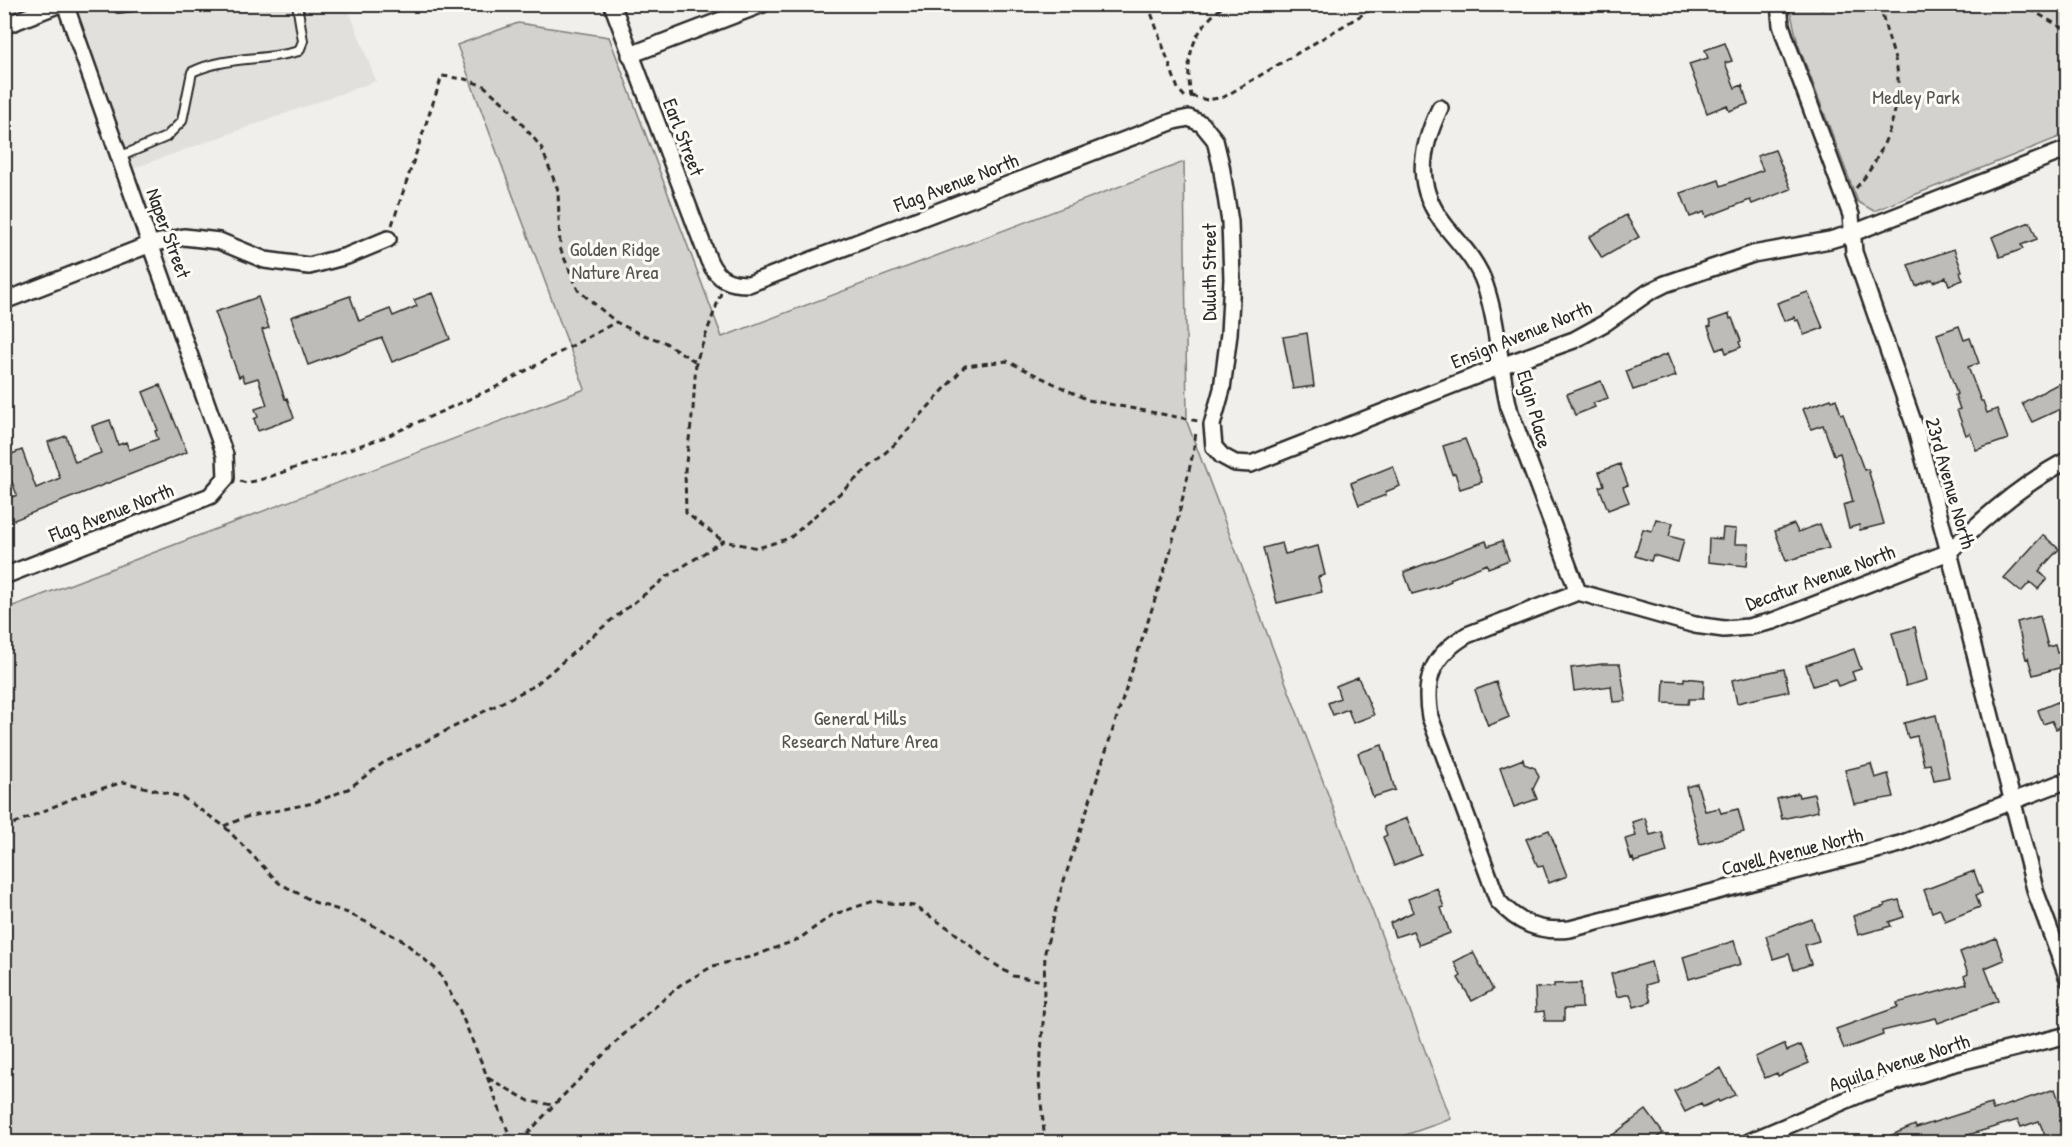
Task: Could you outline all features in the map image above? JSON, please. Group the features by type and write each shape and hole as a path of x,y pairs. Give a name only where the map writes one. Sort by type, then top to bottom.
{"street":[{"path":"4,26 60,4"},
{"name":"Naper Street","path":"65,4 225,455 226,478"},
{"name":"Earl Street","path":"612,4 709,261 714,272 723,281"},
{"path":"630,55 763,4"},
{"name":"23rd Avenue North","path":"1779,4 1781,25 1788,46 1851,215 1854,252 1916,430 2036,893 2067,979"},
{"name":"Elgin Place","path":"1440,108 1428,134 1423,158 1423,177 1428,196 1435,213 1469,253 1485,284 1493,315 1503,388 1510,412 1578,592"},
{"name":"Flag Avenue North","path":"723,281 749,284 1174,121 1189,118 1202,124"},
{"name":"Duluth Street","path":"1202,124 1215,140 1221,165 1230,222 1232,279 1229,334 1222,389 1204,423"},
{"name":"Ensign Avenue North","path":"1204,423 1215,447 1222,456 1235,462 1251,464 1588,333 1649,292 1665,284 1753,254 1830,240 1853,233 2067,149"},
{"path":"4,301 151,244 184,237 219,241 266,260 309,266 347,256 388,239"},
{"name":"Decatur Avenue North","path":"1578,592 1695,625 1724,629 1748,627 1773,621 1949,552 2010,497 2067,460"},
{"name":"Flag Avenue North","path":"4,576 210,496 226,478"},
{"name":"Cavell Avenue North","path":"1578,592 1467,635 1452,644 1434,666 1426,695 1430,717 1491,887 1498,901 1509,913 1537,928 1554,931 1570,929 1900,844 2067,780"},
{"name":"Aquila Avenue North","path":"1749,1143 1863,1093 1951,1064 2067,1035"}],"lane":[{"path":"115,4 118,8 151,4"},
{"path":"119,157 166,137 182,121 192,72 206,65 286,55 299,51 303,40 297,4"}],"path":[{"path":"1148,4 1178,88 1185,97 1208,100 1224,97 1380,4"},
{"path":"1191,96 1188,82 1190,52 1201,29 1227,4"},
{"path":"1821,4 1823,10"},
{"path":"1843,193 1857,188 1869,172 1882,151 1891,127 1898,86 1896,65 1881,4"},
{"path":"2021,4 2067,31"},
{"path":"388,239 442,76 465,79 484,86 506,105 541,147 558,190 560,248 578,290 616,322 664,342 696,362"},
{"path":"723,281 696,362 685,470 686,513 723,541 758,548 790,538 895,444 965,366 1007,361 1088,400 1204,423"},
{"path":"226,478 246,483 263,479 385,437 498,386 616,322"},
{"path":"1199,413 1204,423"},
{"path":"1046,1143 1039,1082 1045,952 1060,893 1170,553 1196,432"},
{"path":"224,826 246,817 312,803 348,789 383,763 534,686 609,622 668,576 723,541"},
{"path":"4,828 83,794 124,783 182,797 224,826 279,883 315,902 348,913 402,940 438,971 459,1010 512,1143"},
{"path":"520,1143 622,1036 680,985 713,966 754,956 799,939 832,915 874,901 914,906 950,929 987,959 1013,976 1044,981"},
{"path":"487,1077 529,1101 554,1105"}],"shaded area":[{"path":"76,5 347,5 376,81 134,168"}],"green space":[{"name":"Medley Park","path":"1789,5 2067,5 2067,134 1874,211 1858,202 1798,44"},
{"name":"General Mills Research Nature Area","path":"518,23 609,37 722,337 1184,162 1187,422 1451,1119 1386,1142 5,1142 5,609 585,389 457,45"}],"building":[{"path":"1725,43 1732,61 1725,63 1735,88 1742,85 1748,104 1729,111 1727,105 1707,113 1689,64 1708,58 1705,50"},
{"path":"1775,150 1791,189 1752,204 1750,200 1706,217 1704,212 1690,217 1681,193 1719,180 1721,186 1763,170 1757,156"},
{"path":"1626,215 1639,237 1602,258 1589,237"},
{"path":"2030,222 2037,239 2021,245 2023,249 2000,257 1992,237"},
{"path":"1954,249 1963,280 1949,285 1946,277 1933,282 1932,279 1916,286 1908,265"},
{"path":"1808,292 1823,328 1804,335 1798,320 1795,321 1794,317 1784,321 1777,303"},
{"path":"432,293 450,339 392,362 382,338 308,365 291,317 350,296 359,321 390,309 393,316 417,306 414,300"},
{"path":"258,297 269,328 262,330 285,399 287,398 294,418 258,431 254,419 258,417 255,409 267,405 258,378 245,382 242,375 239,377 215,312"},
{"path":"1729,314 1741,341 1739,342 1741,347 1726,353 1724,347 1717,350 1708,327 1711,326 1709,321"},
{"path":"1959,326 1964,340 1970,338 1979,363 1968,367 1981,401 1987,413 1997,409 2008,439 1976,450 1970,433 1966,435 1957,410 1960,409 1955,395 1957,394 1937,334"},
{"path":"1307,333 1314,386 1293,389 1283,337"},
{"path":"1667,354 1676,376 1633,390 1626,371"},
{"path":"2067,379 2067,406 2032,422 2022,403"},
{"path":"1601,381 1608,398 1593,403 1595,407 1575,415 1567,394"},
{"path":"160,385 187,452 4,524 4,500 17,495 4,457 22,450 36,488 60,478 48,442 66,436 75,462 101,453 92,426 110,420 118,445 126,442 129,450 158,439 155,431 158,430 143,392"},
{"path":"1831,399 1832,401 1836,399 1864,470 1868,469 1884,524 1860,530 1859,525 1849,528 1843,505 1853,502 1840,453 1834,455 1823,425 1811,429 1803,409"},
{"path":"1465,439 1482,482 1460,489 1455,473 1452,474 1443,446"},
{"path":"1620,464 1628,485 1623,487 1629,502 1608,510 1599,487 1604,485 1599,472"},
{"path":"1393,466 1400,486 1385,492 1386,495 1359,505 1351,483"},
{"path":"1656,519 1673,523 1669,536 1684,540 1678,562 1653,555 1651,561 1635,556 1643,529 1652,531"},
{"path":"1794,524 1798,532 1820,524 1829,548 1786,561 1775,531"},
{"path":"1723,528 1736,529 1735,544 1749,544 1747,566 1708,562 1709,538 1722,539"},
{"path":"2043,535 2059,549 2039,571 2047,579 2038,589 2030,582 2021,592 2004,578"},
{"path":"1486,541 1488,546 1502,541 1509,560 1488,568 1487,564 1450,579 1451,581 1437,587 1412,594 1404,572"},
{"path":"1282,543 1285,554 1318,546 1325,575 1318,577 1322,592 1277,603 1263,548"},
{"path":"2040,616 2048,647 2055,645 2057,653 2063,652 2066,666 2033,675 2028,658 2026,659 2017,622"},
{"path":"1915,627 1927,680 1906,686 1892,633"},
{"path":"1854,649 1861,669 1852,672 1855,680 1838,686 1835,679 1813,686 1806,665"},
{"path":"1620,664 1626,701 1613,702 1611,686 1574,691 1571,668"},
{"path":"1784,669 1789,691 1737,703 1732,680"},
{"path":"1358,677 1374,715 1353,723 1348,709 1333,715 1328,703 1340,698 1336,686"},
{"path":"1684,678 1704,680 1703,699 1689,699 1688,704 1663,703 1664,680 1684,681"},
{"path":"1496,682 1509,717 1488,726 1475,690"},
{"path":"2067,698 2067,724 2056,729 2052,721 2043,724 2038,710"},
{"path":"1936,715 1949,777 1934,780 1930,764 1924,765 1917,736 1908,738 1904,723"},
{"path":"1382,745 1395,790 1373,797 1358,753"},
{"path":"1523,759 1524,764 1535,768 1539,777 1533,789 1537,799 1514,807 1500,768"},
{"path":"1871,764 1875,778 1888,774 1894,797 1854,804 1845,770"},
{"path":"1697,784 1705,811 1719,808 1721,813 1738,809 1744,832 1700,844 1686,787"},
{"path":"1798,793 1799,797 1814,794 1818,811 1782,819 1777,799"},
{"path":"1407,818 1421,855 1394,866 1383,837 1387,835 1384,827"},
{"path":"1645,818 1650,835 1662,832 1667,852 1634,862 1625,839 1636,836 1632,822"},
{"path":"1549,830 1567,876 1549,883 1543,866 1538,867 1526,839"},
{"path":"1974,871 1982,893 1976,895 1980,907 1945,921 1940,909 1932,912 1924,890"},
{"path":"1437,888 1450,933 1419,945 1413,931 1395,937 1390,923 1413,912 1408,899"},
{"path":"1899,900 1904,917 1889,922 1891,926 1858,935 1853,916"},
{"path":"1812,919 1819,941 1805,945 1811,964 1794,970 1789,954 1773,959 1766,936"},
{"path":"1996,938 2004,960 1985,968 1998,1001 1938,1023 1936,1018 1882,1031 1883,1035 1844,1049 1836,1029 1898,1007 1897,1003 1967,984 1964,976 1968,974 1960,952"},
{"path":"1734,941 1741,964 1689,979 1683,957"},
{"path":"1473,952 1493,990 1472,1001 1458,978 1461,976 1454,962"},
{"path":"1651,962 1656,982 1646,985 1651,1002 1634,1007 1630,994 1617,997 1611,974"},
{"path":"1581,983 1582,1008 1564,1009 1564,1021 1545,1021 1544,1011 1536,1012 1535,988 1554,987 1554,984"},
{"path":"1784,1044 1787,1051 1801,1045 1809,1063 1778,1076 1777,1073 1765,1078 1755,1057"},
{"path":"1721,1068 1735,1095 1703,1107 1701,1104 1685,1112 1674,1091"},
{"path":"2055,1089 2063,1113 2061,1113 2067,1136 2048,1143 2039,1121 2021,1127 2018,1120 1941,1143 1873,1143 1915,1125 1916,1128 1991,1104 1993,1110"},
{"path":"1646,1110 1663,1133 1650,1143 1602,1143"}],"park label":[{"name":"Golden Ridge Nature Area","path":"615,260"}]}
